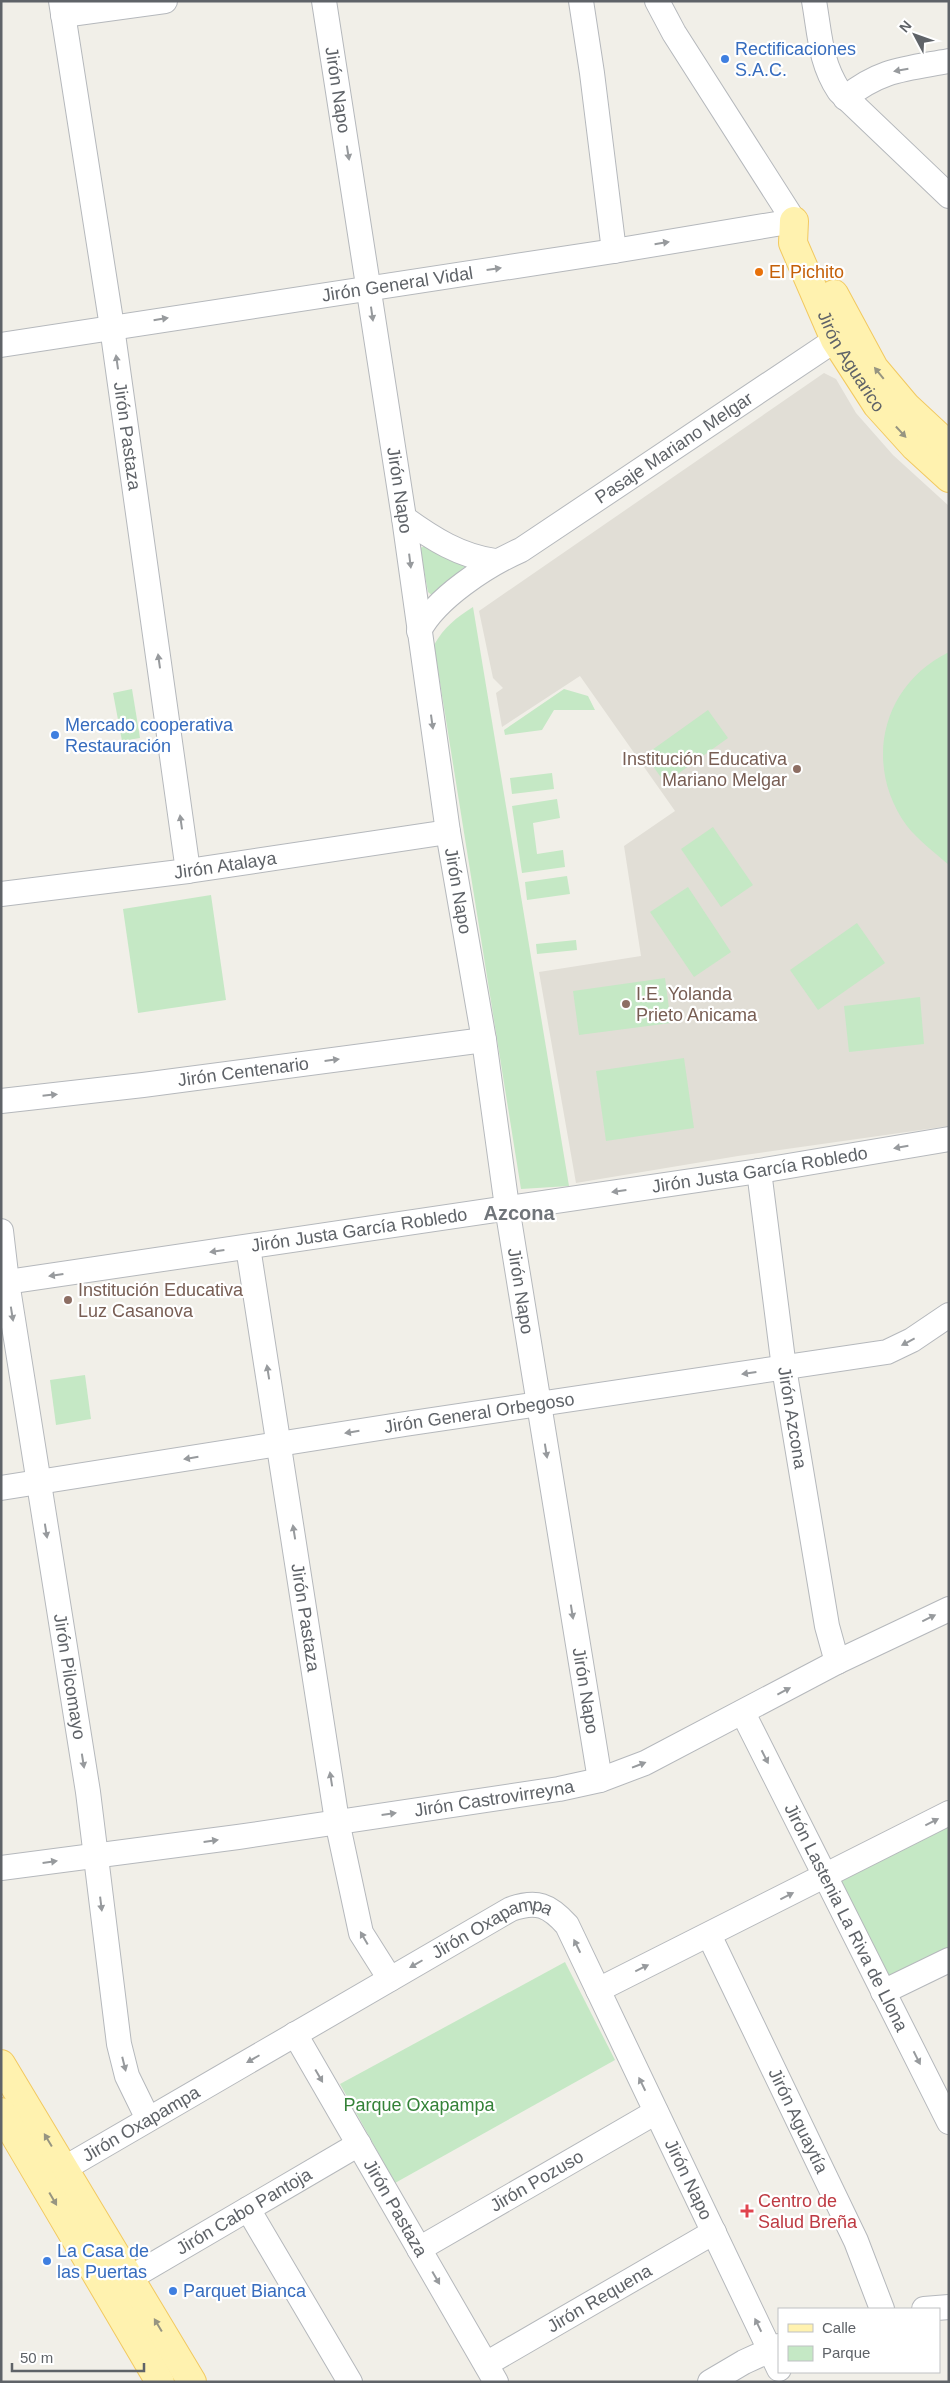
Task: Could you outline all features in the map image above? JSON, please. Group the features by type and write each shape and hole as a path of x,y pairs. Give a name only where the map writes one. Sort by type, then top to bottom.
{"main road":[{"name":"Jirón Aguarico","path":"794,221 793,243 843,335 877,405 915,447 949,478"},
{"name":"Jirón Aguarico","path":"843,335 899,398 949,446"},
{"path":"1,2064 192,2382"},
{"path":"1,2112 160,2382"}],"street":[{"path":"62,8 165,1"},
{"name":"Jirón Napo","path":"324,1 404,518 448,832 484,1040 507,1207 600,1780"},
{"path":"580,1 592,73 614,251"},
{"path":"657,1 674,34 794,221"},
{"path":"814,1 824,62 828,74 845,98 949,196"},
{"name":"Jirón Pastaza","path":"62,8 112,327 188,871"},
{"path":"845,98 872,78 888,72 949,61"},
{"name":"Jirón General Vidal","path":"1,345 368,287 614,251 794,221"},
{"name":"Pasaje Mariano Melgar","path":"419,631 432,610 495,561 521,550 843,335"},
{"path":"404,518 445,546 477,559 495,561"},
{"name":"Jirón Atalaya","path":"1,894 188,871 448,832"},
{"name":"Jirón Centenario","path":"1,1101 143,1085 484,1040"},
{"name":"Jirón Justa García Robledo","path":"7,1282 759,1171 949,1139"},
{"name":"Jirón Azcona","path":"759,1171 784,1368 826,1626 837,1662"},
{"name":"Jirón Pilcomayo","path":"1,1231 7,1282 88,1792 119,2044 127,2076 148,2119"},
{"name":"Jirón Pastaza","path":"248,1247 280,1443 337,1821 361,1933 390,1979"},
{"name":"Jirón General Orbegoso","path":"1,1488 538,1403 887,1352 912,1340 949,1315"},
{"name":"Jirón Castrovirreyna","path":"1,1868 238,1837 559,1789 600,1780 645,1763 837,1662 949,1609"},
{"name":"Jirón Lastenia La Riva de Llona","path":"743,1713 949,2122"},
{"path":"598,1990 949,1813"},
{"name":"Jirón Oxapampa","path":"65,2168 511,1910 528,1904 541,1905 558,1915 567,1926 598,1990"},
{"name":"Jirón Aguaytía","path":"708,1935 856,2241 882,2308"},
{"path":"883,1992 949,1960"},
{"name":"Jirón Napo","path":"598,1990 777,2359"},
{"name":"Jirón Pastaza","path":"295,2034 491,2373"},
{"name":"Jirón Pozuso","path":"419,2249 656,2112"},
{"name":"Jirón Cabo Pantoja","path":"130,2278 358,2144"},
{"path":"248,2208 350,2382"},
{"name":"Jirón Requena","path":"491,2373 714,2232"},
{"path":"932,2308 949,2306"},
{"path":"710,2382 777,2359"}],"shaded area":[{"name":"Institución Educativa Mariano Melgar","path":"824,373 836,379 856,413 893,455 949,506 949,1126 738,1156 576,1183 539,972 641,956 624,846 675,811 580,676 502,727 496,693 503,688 493,678 479,611"}],"green space":[{"path":"425,546 468,565 473,570 433,596 428,592 420,548"},
{"path":"473,607 569,1186 521,1189 434,645 451,623"},
{"path":"949,652 949,865 907,826 893,803 885,778 883,753 886,729 894,706 908,685 926,666"},
{"path":"132,689 140,738 122,741 113,693"},
{"path":"564,689 588,696 595,710 554,710 542,730 505,735 504,730"},
{"path":"708,710 728,738 665,783 645,755"},
{"path":"552,773 554,789 512,794 510,778"},
{"path":"557,799 560,818 533,823 537,854 563,850 565,867 522,873 512,806"},
{"path":"713,827 753,885 721,907 681,849"},
{"path":"567,876 570,894 527,900 525,882"},
{"path":"688,887 731,952 694,977 650,912"},
{"path":"211,895 226,1000 138,1013 123,909"},
{"path":"857,923 885,963 818,1010 790,970"},
{"path":"576,940 577,950 537,954 536,944"},
{"path":"665,978 671,1023 579,1035 573,991"},
{"path":"920,997 924,1044 849,1052 844,1006"},
{"path":"684,1058 694,1128 606,1141 596,1071"},
{"path":"85,1375 91,1419 56,1425 50,1380"},
{"path":"949,1823 949,1948 886,1979 836,1879"},
{"name":"Parque Oxapampa","path":"565,1962 615,2060 395,2183 340,2084"}],"place":[{"name":"Rectificaciones S.A.C.","path":"725,59"},
{"name":"El Pichito","path":"759,272"},
{"name":"Mercado cooperativa Restauración","path":"55,735"},
{"name":"Institución Educativa Mariano Melgar","path":"797,769"},
{"name":"I.E. Yolanda Prieto Anicama","path":"626,1004"},
{"name":"Institución Educativa Luz Casanova","path":"68,1300"},
{"name":"Centro de Salud Breña","path":"747,2211"},
{"name":"La Casa de las Puertas","path":"47,2261"},
{"name":"Parquet Bianca","path":"173,2291"}],"district":[{"name":"Azcona","path":"519,1213"}]}
